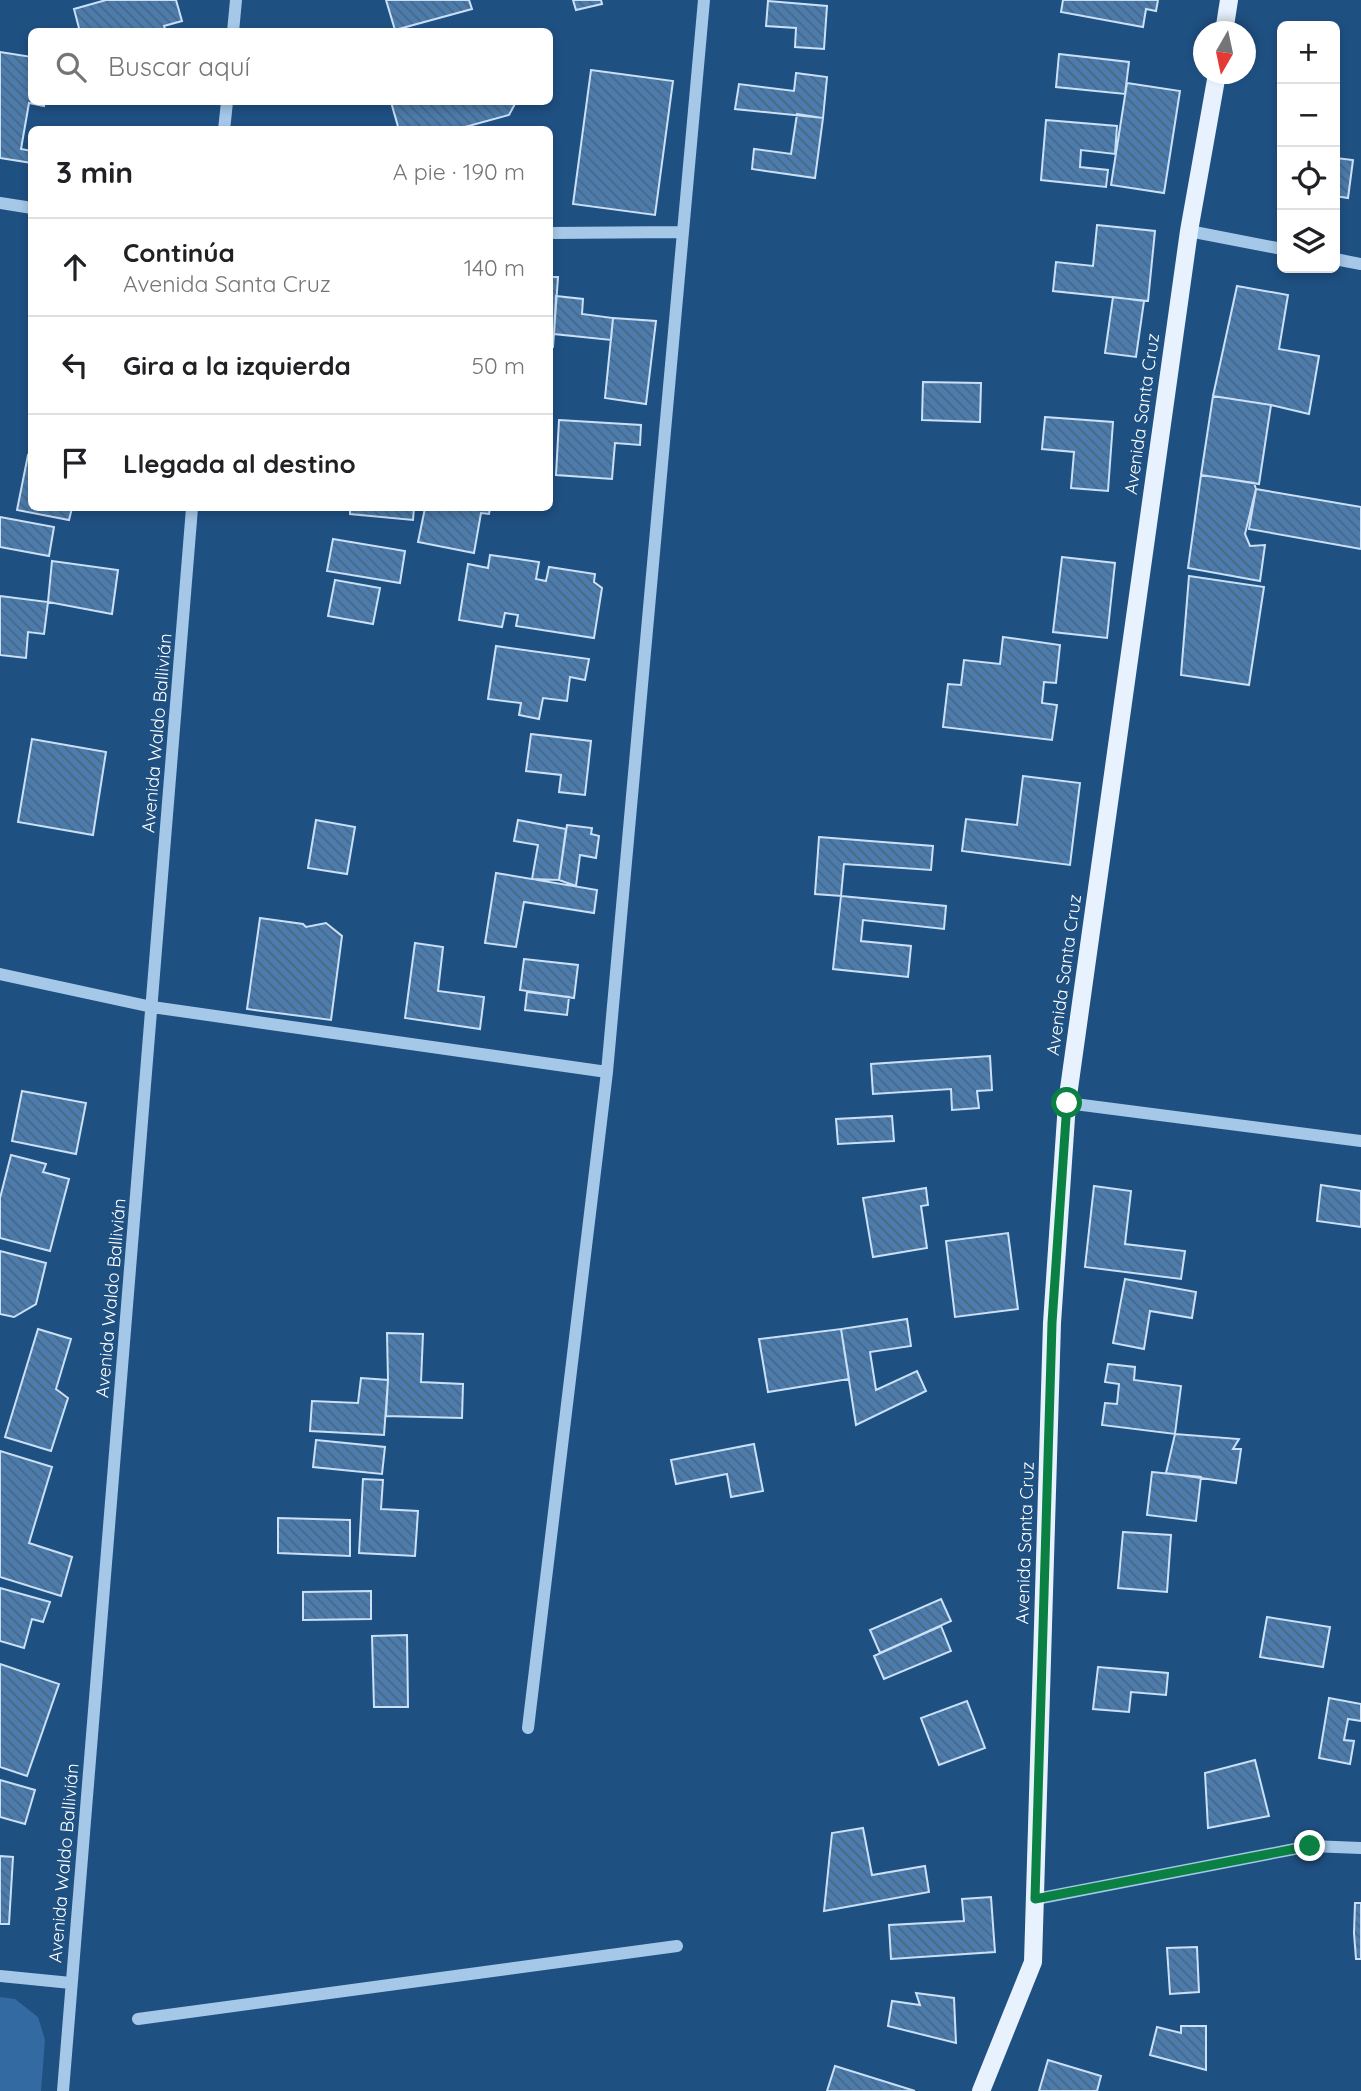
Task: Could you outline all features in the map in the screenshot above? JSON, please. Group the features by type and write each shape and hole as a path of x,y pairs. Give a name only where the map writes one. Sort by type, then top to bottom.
{"main road":[{"path":"1226,21 1229,0"},
{"name":"Avenida Santa Cruz","path":"981,2091 1032,1962 1052,1323 1067,1103 1189,232 1215,84"}],"street":[{"path":"233,28 236,0"},
{"path":"528,1728 607,1072 705,0"},
{"path":"224,126 227,105"},
{"path":"0,203 28,207"},
{"path":"553,233 682,232"},
{"path":"1189,232 1277,248"},
{"path":"1340,260 1361,264"},
{"name":"Avenida Waldo Ballivián","path":"63,2091 192,511"},
{"path":"0,974 152,1007 607,1072"},
{"path":"1067,1103 1361,1141"},
{"path":"1035,1899 1310,1846 1361,1848"},
{"path":"138,2019 677,1946"},
{"path":"0,1976 71,1983"}],"shaded area":[{"path":"0,1997 15,1999 38,2017 45,2040 41,2091 0,2091"}],"building":[{"path":"106,0 176,0 182,21 164,26 165,28 79,28 74,9"},
{"path":"386,0 469,0 472,9 402,28 394,28"},
{"path":"573,0 601,0 602,4 576,10"},
{"path":"1063,0 1158,0 1156,11 1146,9 1143,27 1061,12"},
{"path":"768,1 827,6 824,49 795,47 796,28 766,26"},
{"path":"0,52 28,56 29,105 21,149 28,150 28,162 0,158"},
{"path":"1059,54 1129,62 1125,94 1056,87"},
{"path":"591,70 673,81 655,215 573,204"},
{"path":"796,73 827,77 823,118 735,109 739,84 794,91"},
{"path":"1127,83 1180,91 1164,193 1111,185"},
{"path":"392,105 514,105 509,115 469,126 398,126"},
{"path":"797,114 823,118 815,178 752,169 754,149 791,154"},
{"path":"1046,120 1117,126 1115,154 1081,150 1080,167 1108,170 1106,187 1041,180"},
{"path":"1340,158 1353,160 1348,198 1340,197"},
{"path":"1097,225 1155,231 1148,301 1053,291 1056,262 1093,266"},
{"path":"553,277 558,277 553,347"},
{"path":"1237,286 1288,295 1279,349 1319,356 1309,414 1213,396"},
{"path":"556,296 583,299 582,314 613,318 611,340 554,334"},
{"path":"1113,297 1144,301 1136,357 1105,353"},
{"path":"613,318 656,321 646,404 605,398"},
{"path":"923,382 981,383 980,422 922,420"},
{"path":"1213,396 1271,405 1259,484 1201,475"},
{"path":"1045,417 1113,422 1108,491 1071,488 1074,452 1042,449"},
{"path":"559,420 641,425 640,445 615,443 612,479 556,475"},
{"path":"28,455 28,511 71,511 69,520 17,510"},
{"path":"1201,475 1254,483 1256,489 1245,534 1250,546 1265,545 1260,581 1188,568"},
{"path":"1256,489 1361,507 1361,549 1249,529"},
{"path":"350,511 414,511 413,520 350,514"},
{"path":"424,511 490,511 489,514 481,513 474,553 418,542"},
{"path":"0,517 54,527 49,556 0,547"},
{"path":"333,539 405,551 400,583 327,571"},
{"path":"490,555 539,562 536,579 546,581 549,567 595,574 594,582 602,588 594,638 516,626 518,615 505,613 502,627 459,620 468,564 488,568"},
{"path":"1062,557 1115,563 1107,638 1053,632"},
{"path":"52,561 118,570 112,614 48,602"},
{"path":"1189,576 1264,587 1249,685 1181,675"},
{"path":"335,580 380,588 373,624 328,616"},
{"path":"0,596 48,602 44,634 28,632 26,658 0,655"},
{"path":"1003,637 1060,645 1056,683 1044,682 1042,703 1057,705 1052,740 943,727 948,684 961,685 964,660 1000,664"},
{"path":"496,646 589,659 585,680 570,677 567,701 543,698 539,719 519,715 521,703 488,699"},
{"path":"531,734 591,741 585,795 559,792 561,775 526,771"},
{"path":"32,739 106,752 93,835 18,822"},
{"path":"1023,776 1080,783 1070,865 962,851 966,819 1017,825"},
{"path":"316,820 355,827 347,874 308,868"},
{"path":"518,820 566,829 559,880 532,879 538,845 514,841"},
{"path":"567,825 592,828 591,834 599,836 596,858 580,855 576,886 559,880"},
{"path":"819,837 933,846 931,870 844,864 841,896 815,894"},
{"path":"496,873 597,890 594,913 524,902 516,947 485,943"},
{"path":"841,896 946,906 944,929 863,920 861,941 911,946 908,977 833,969"},
{"path":"260,918 303,924 306,927 326,923 342,936 331,1020 247,1009"},
{"path":"415,943 443,947 438,991 484,997 480,1029 405,1018"},
{"path":"524,959 578,965 574,998 520,990"},
{"path":"527,992 569,997 567,1015 525,1010"},
{"path":"990,1056 992,1090 977,1091 979,1108 952,1110 951,1089 873,1094 871,1064"},
{"path":"22,1091 86,1103 76,1154 12,1141"},
{"path":"892,1116 894,1141 838,1144 836,1119"},
{"path":"11,1155 46,1164 43,1172 69,1179 50,1251 0,1238 0,1198"},
{"path":"1321,1185 1361,1191 1361,1227 1317,1221"},
{"path":"1094,1186 1131,1191 1125,1244 1185,1251 1181,1279 1085,1267"},
{"path":"926,1188 928,1205 921,1206 927,1248 873,1257 863,1198"},
{"path":"1008,1233 1018,1309 955,1317 946,1241"},
{"path":"0,1251 46,1263 36,1304 14,1317 0,1314"},
{"path":"1125,1279 1196,1292 1192,1318 1150,1311 1144,1349 1113,1343"},
{"path":"907,1319 911,1346 870,1352 876,1390 917,1371 926,1391 856,1425 841,1329"},
{"path":"38,1329 71,1339 56,1389 68,1398 51,1451 5,1437"},
{"path":"841,1329 849,1379 768,1392 759,1339"},
{"path":"387,1333 423,1334 421,1382 463,1384 462,1418 386,1416"},
{"path":"1108,1364 1135,1367 1134,1380 1181,1386 1175,1434 1102,1425 1105,1403 1117,1404 1119,1384 1105,1382"},
{"path":"361,1378 388,1380 384,1435 310,1431 312,1401 358,1403"},
{"path":"1175,1434 1239,1439 1233,1449 1241,1449 1236,1483 1166,1473"},
{"path":"316,1440 385,1447 382,1474 313,1467"},
{"path":"754,1444 763,1491 731,1497 727,1474 676,1484 671,1460"},
{"path":"0,1451 52,1467 29,1543 72,1557 61,1596 0,1577"},
{"path":"1152,1472 1201,1477 1196,1521 1147,1515"},
{"path":"363,1479 383,1480 381,1509 418,1511 415,1556 359,1553"},
{"path":"278,1518 350,1520 350,1556 278,1553"},
{"path":"1123,1532 1171,1535 1167,1592 1118,1588"},
{"path":"0,1588 50,1602 43,1622 32,1619 24,1648 0,1641"},
{"path":"371,1591 371,1619 303,1620 303,1592"},
{"path":"941,1599 951,1621 880,1653 870,1630"},
{"path":"1267,1617 1330,1627 1323,1667 1260,1657"},
{"path":"941,1626 951,1651 884,1679 874,1656"},
{"path":"407,1635 408,1707 374,1707 372,1636"},
{"path":"0,1664 59,1684 27,1776 0,1767"},
{"path":"1098,1667 1168,1673 1166,1695 1131,1692 1129,1712 1093,1709"},
{"path":"1329,1698 1361,1704 1361,1721 1348,1719 1344,1740 1354,1741 1350,1764 1319,1758"},
{"path":"967,1701 985,1748 939,1765 921,1718"},
{"path":"1255,1760 1269,1816 1208,1828 1205,1773"},
{"path":"0,1780 35,1790 25,1824 0,1817"},
{"path":"863,1828 872,1875 925,1866 929,1892 824,1911 832,1833"},
{"path":"0,1856 13,1857 9,1924 0,1924"},
{"path":"991,1897 995,1952 891,1959 889,1925 964,1921 962,1899"},
{"path":"1355,1903 1361,1903 1361,1959 1356,1959"},
{"path":"1197,1947 1199,1992 1170,1994 1167,1948"},
{"path":"916,1993 954,1998 956,2043 888,2026 892,2001 920,2005"},
{"path":"1181,2026 1206,2026 1206,2070 1150,2055 1157,2027 1181,2033"},
{"path":"1048,2060 1101,2076 1097,2091 1039,2091"},
{"path":"835,2066 915,2091 827,2091"}],"route":[{"path":"1067,1103 1052,1323 1035,1899 1310,1846"}]}
